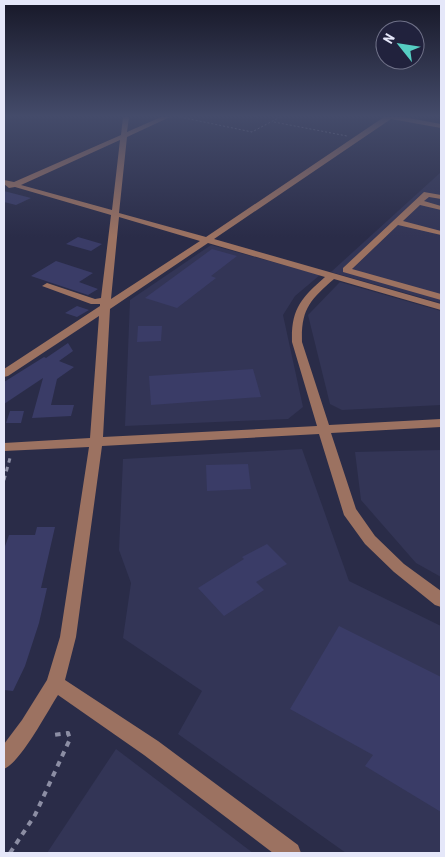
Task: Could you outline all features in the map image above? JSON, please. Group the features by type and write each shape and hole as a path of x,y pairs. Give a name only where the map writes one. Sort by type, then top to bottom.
{"street":[{"path":"4,190 79,157"},
{"path":"4,759 46,701 55,683 68,637 96,442 105,304 122,157"},
{"path":"4,374 105,304 209,239 331,157"},
{"path":"4,182 209,239 441,307"},
{"path":"441,196 427,194 346,270 441,297"},
{"path":"417,202 441,208"},
{"path":"395,222 441,233"},
{"path":"334,275 303,303 298,314 296,327 297,342 349,511 370,540 393,562 441,600"},
{"path":"46,286 105,304"},
{"path":"7,452 96,442 441,423"},
{"path":"55,683 151,748 290,853"}],"path":[{"path":"4,480 7,452"},
{"path":"10,853 35,815 70,739 68,733 54,734"}],"shaded area":[{"path":"441,172 441,303 331,272"},
{"path":"211,245 320,275 295,296 283,315 303,407 288,419 125,426 130,300"},
{"path":"340,282 441,311 441,405 342,410 330,404 308,315"},
{"path":"302,449 349,581 441,626 441,853 346,853 178,734 202,691 123,638 131,583 119,550 123,459"},
{"path":"441,450 441,577 416,563 361,500 355,452"},
{"path":"116,749 253,853 47,853"}],"building":[{"path":"4,191 31,198 16,205 4,202"},
{"path":"78,237 102,244 91,251 66,244"},
{"path":"212,249 237,256 211,276 216,278 177,308 145,298"},
{"path":"56,261 93,273 79,282 98,289 88,295 31,276"},
{"path":"77,306 89,310 77,317 65,313"},
{"path":"138,326 162,326 161,341 137,342"},
{"path":"68,343 73,351 59,361 74,367 57,379 51,405 74,405 71,416 32,418 43,378 4,404 4,382"},
{"path":"253,369 261,397 151,405 149,376"},
{"path":"10,411 24,411 21,423 6,423"},
{"path":"248,464 251,489 207,491 206,465"},
{"path":"37,527 55,527 41,588 47,588 39,623 25,666 13,691 4,690 4,549 9,535 35,535"},
{"path":"267,544 287,564 256,582 264,590 224,616 198,588 244,559 242,557"},
{"path":"339,626 441,677 441,812 365,766 373,755 290,709"}]}
